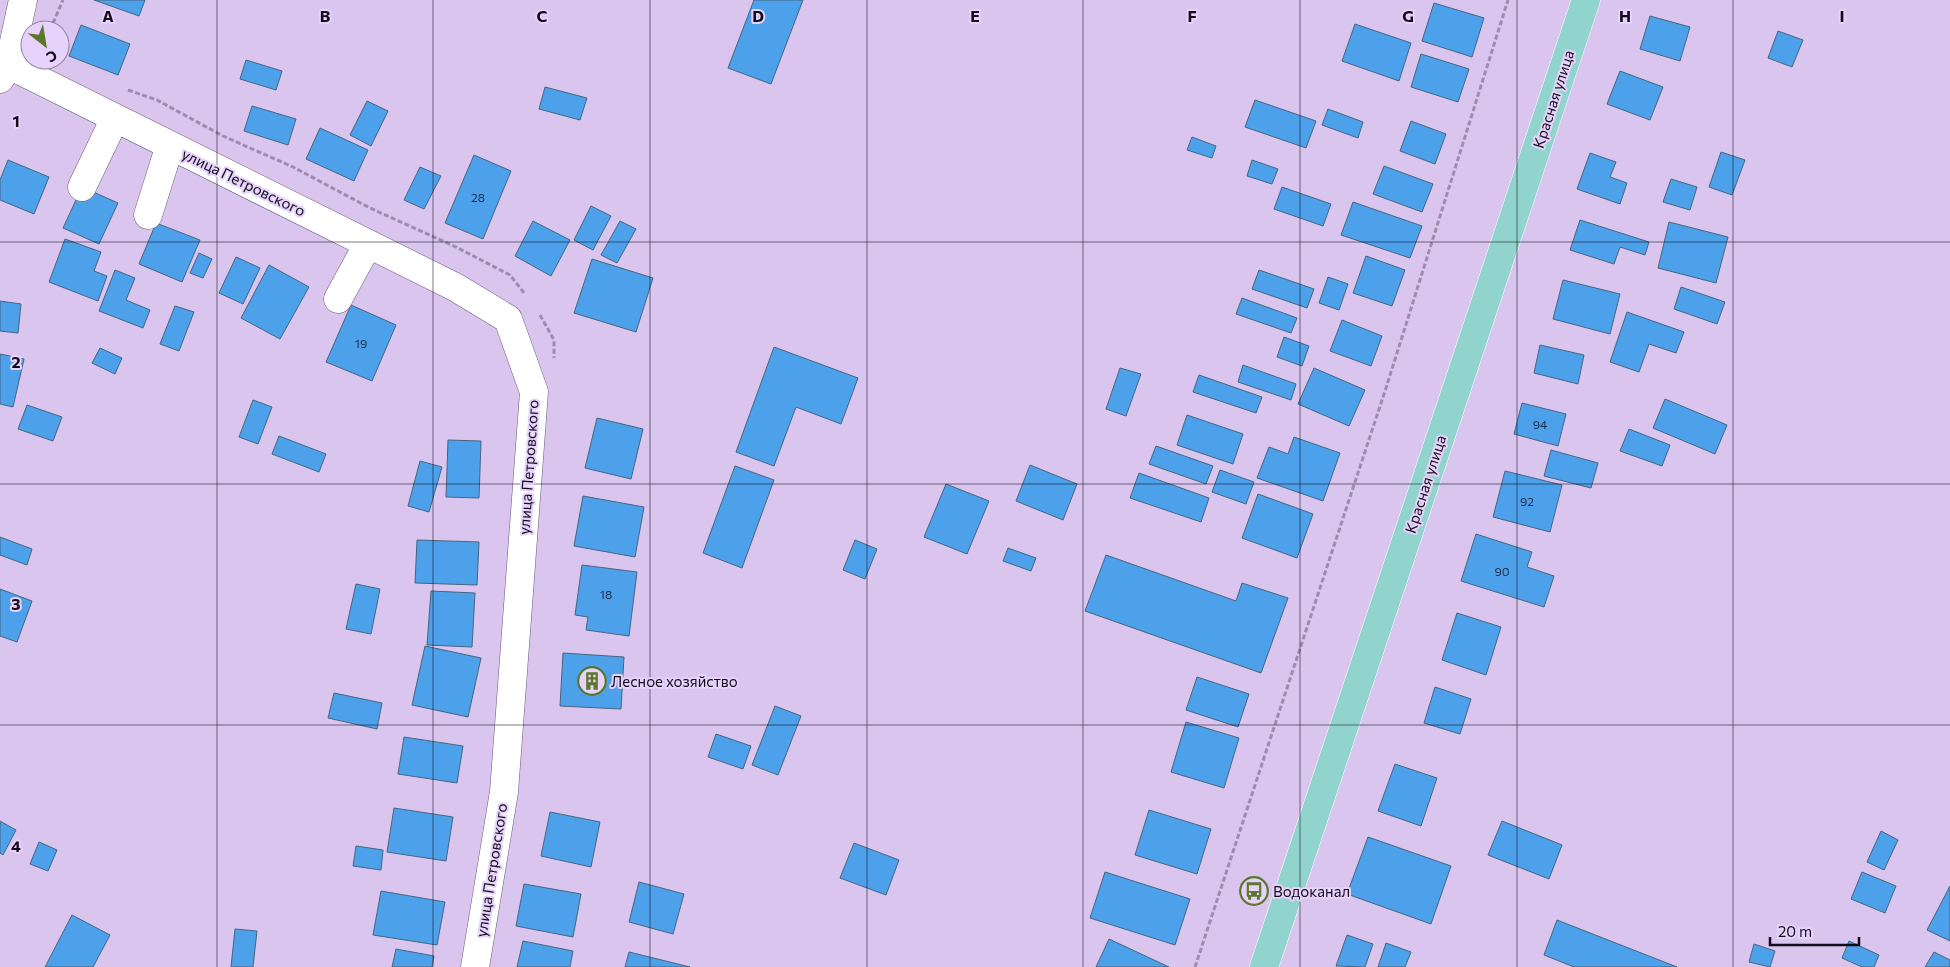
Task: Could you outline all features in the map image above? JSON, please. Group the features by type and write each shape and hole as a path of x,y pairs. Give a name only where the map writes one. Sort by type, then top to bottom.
{"main road":[{"name":"Красная улица","path":"1264,967 1586,0"}],"street":[{"name":"улица Петровского","path":"23,0 4,72 115,118 455,287 508,319 534,392 504,792 475,967"},
{"path":"82,187 115,118"},
{"path":"148,215 170,145"},
{"path":"338,299 368,244"}],"path":[{"path":"54,20 63,0"},
{"path":"1195,967 1386,388 1508,0"},
{"path":"121,87 157,100 223,136 293,167 370,208 456,247 510,275 530,301"},
{"path":"535,308 554,340 555,365"}],"building":[{"path":"94,0 145,0 139,16"},
{"path":"754,0 803,0 771,84 728,68"},
{"path":"1434,3 1484,18 1472,57 1422,41"},
{"path":"1650,16 1690,27 1680,61 1640,49"},
{"path":"1355,24 1411,43 1399,81 1342,61"},
{"path":"81,25 130,44 118,75 70,56"},
{"path":"1778,31 1803,40 1792,67 1768,58"},
{"path":"1421,54 1469,69 1458,102 1411,87"},
{"path":"246,60 282,71 276,90 240,79"},
{"path":"1620,71 1663,87 1650,120 1607,104"},
{"path":"545,87 587,98 580,120 539,109"},
{"path":"1255,100 1316,121 1306,148 1245,127"},
{"path":"367,101 388,111 371,146 350,135"},
{"path":"252,106 296,119 288,145 244,131"},
{"path":"1328,109 1363,122 1358,138 1322,125"},
{"path":"1411,121 1446,134 1435,164 1400,151"},
{"path":"320,128 368,150 354,181 306,159"},
{"path":"1192,137 1216,146 1212,158 1187,150"},
{"path":"1721,152 1745,160 1732,195 1709,187"},
{"path":"1590,153 1616,162 1610,177 1627,183 1620,204 1577,189"},
{"path":"474,155 511,171 483,239 445,223"},
{"path":"8,160 49,177 34,214 0,200 0,180"},
{"path":"1252,160 1278,169 1272,184 1247,176"},
{"path":"1384,166 1433,184 1422,212 1373,194"},
{"path":"420,167 441,176 424,209 404,200"},
{"path":"1671,179 1697,187 1690,210 1663,202"},
{"path":"82,187 118,203 99,244 63,228"},
{"path":"1282,187 1331,204 1323,226 1274,209"},
{"path":"1353,202 1422,226 1410,258 1341,235"},
{"path":"591,206 611,216 593,250 574,240"},
{"path":"1580,220 1649,242 1645,255 1620,247 1614,264 1570,250"},
{"path":"533,221 570,240 551,276 515,256"},
{"path":"620,221 636,229 617,263 601,255"},
{"path":"1669,222 1728,237 1716,283 1658,268"},
{"path":"156,223 200,240 182,282 139,264"},
{"path":"65,239 101,252 94,271 107,276 98,301 49,282"},
{"path":"199,253 212,259 203,278 190,273"},
{"path":"1366,256 1405,270 1392,306 1353,293"},
{"path":"236,257 260,268 243,304 219,293"},
{"path":"592,259 653,278 636,332 574,313"},
{"path":"269,265 309,287 280,339 241,318"},
{"path":"115,270 135,278 126,300 150,310 143,328 99,311"},
{"path":"1259,270 1314,289 1307,308 1252,289"},
{"path":"1328,277 1348,284 1339,310 1319,303"},
{"path":"1563,280 1620,294 1610,334 1553,319"},
{"path":"1681,287 1725,302 1717,324 1674,309"},
{"path":"1242,298 1297,318 1291,333 1236,314"},
{"path":"0,301 21,304 18,333 0,331"},
{"path":"351,305 396,325 372,381 326,362"},
{"path":"175,306 194,312 179,351 160,344"},
{"path":"1627,312 1684,332 1676,353 1649,344 1639,372 1610,362"},
{"path":"1342,320 1382,336 1371,366 1330,351"},
{"path":"1284,337 1309,346 1302,366 1277,357"},
{"path":"1540,345 1584,355 1578,384 1534,373"},
{"path":"774,347 858,378 841,424 796,407 774,466 736,452"},
{"path":"100,348 122,358 115,374 92,363"},
{"path":"0,354 24,359 13,407 0,404"},
{"path":"1243,365 1296,384 1291,400 1238,382"},
{"path":"1120,368 1141,374 1126,416 1106,409"},
{"path":"1314,368 1365,390 1349,426 1298,404"},
{"path":"1199,375 1262,397 1256,413 1193,392"},
{"path":"1665,399 1727,425 1715,454 1653,428"},
{"path":"253,400 272,407 258,444 239,437"},
{"path":"1522,403 1566,414 1558,446 1514,434"},
{"path":"27,405 62,417 53,441 18,429"},
{"path":"1187,415 1243,434 1233,464 1177,445"},
{"path":"597,418 643,429 631,479 585,468"},
{"path":"1629,429 1670,445 1662,466 1620,451"},
{"path":"279,436 326,454 319,472 272,454"},
{"path":"1294,437 1340,453 1323,501 1257,478 1269,447 1288,454"},
{"path":"448,440 481,441 479,498 446,497"},
{"path":"1156,446 1213,466 1206,484 1149,464"},
{"path":"1551,450 1598,463 1591,488 1544,476"},
{"path":"420,461 442,467 429,512 408,506"},
{"path":"1030,465 1077,484 1063,520 1016,501"},
{"path":"735,466 774,480 742,568 703,553"},
{"path":"1220,470 1254,482 1246,504 1212,492"},
{"path":"1505,471 1562,485 1550,532 1493,517"},
{"path":"1139,473 1209,498 1201,522 1130,498"},
{"path":"946,484 989,501 967,554 924,537"},
{"path":"1258,494 1313,514 1297,558 1242,538"},
{"path":"583,496 644,507 635,557 574,546"},
{"path":"1476,534 1532,552 1527,567 1554,576 1544,607 1461,581"},
{"path":"0,537 32,549 27,565 0,555"},
{"path":"417,540 479,542 477,585 415,583"},
{"path":"855,540 877,549 865,579 843,570"},
{"path":"1008,548 1036,558 1031,571 1003,561"},
{"path":"1106,555 1236,601 1242,583 1288,598 1261,673 1085,611"},
{"path":"582,565 637,572 629,636 586,630 588,617 575,615"},
{"path":"356,584 380,589 371,634 346,629"},
{"path":"0,589 32,601 17,642 0,636"},
{"path":"431,591 475,593 472,647 427,645"},
{"path":"1457,613 1501,627 1486,675 1442,660"},
{"path":"425,646 481,658 468,717 412,705"},
{"name":"Лесное хозяйство","path":"563,653 624,657 621,709 560,706"},
{"path":"1197,677 1249,694 1238,727 1186,710"},
{"path":"1435,687 1471,699 1460,734 1424,723"},
{"path":"334,693 382,703 377,729 328,718"},
{"path":"775,706 801,716 778,775 752,765"},
{"path":"1186,722 1239,738 1224,788 1171,772"},
{"path":"716,734 751,746 743,769 708,757"},
{"path":"404,737 463,746 457,783 398,774"},
{"path":"1395,764 1437,778 1421,826 1378,811"},
{"path":"394,808 453,817 446,861 387,852"},
{"path":"1149,810 1211,829 1197,874 1135,855"},
{"path":"550,812 600,822 591,867 541,856"},
{"path":"0,821 16,830 3,855 0,853"},
{"path":"1502,821 1562,845 1549,879 1488,855"},
{"path":"1881,831 1898,840 1884,870 1867,862"},
{"path":"1368,837 1451,866 1431,924 1347,894"},
{"path":"39,842 57,850 48,871 30,864"},
{"path":"854,843 899,860 886,895 840,878"},
{"path":"356,846 383,850 381,870 353,866"},
{"path":"1105,872 1190,899 1175,945 1090,918"},
{"path":"1862,872 1896,886 1885,913 1851,899"},
{"path":"639,882 684,894 673,934 629,922"},
{"path":"524,884 581,894 573,937 516,926"},
{"path":"1950,886 1950,941 1927,930"},
{"path":"381,891 445,902 437,945 373,935"},
{"path":"72,915 110,935 93,967 45,967"},
{"path":"1557,920 1677,967 1574,967 1544,955"},
{"path":"235,929 257,931 253,967 231,967"},
{"path":"1347,935 1373,944 1365,967 1336,966"},
{"path":"1109,939 1169,967 1096,967"},
{"path":"523,941 573,951 570,967 517,967"},
{"path":"1849,941 1879,955 1874,967 1862,967 1842,958"},
{"path":"1386,943 1411,952 1405,967 1378,967"},
{"path":"1754,944 1775,951 1770,967 1749,962"},
{"path":"396,949 434,956 432,967 392,967"},
{"path":"629,952 690,967 625,967"},
{"path":"1934,952 1950,960 1950,967 1925,967"}],"place":[{"name":"Лесное хозяйство","path":"592,681"},
{"name":"Водоканал","path":"1254,891"}]}
